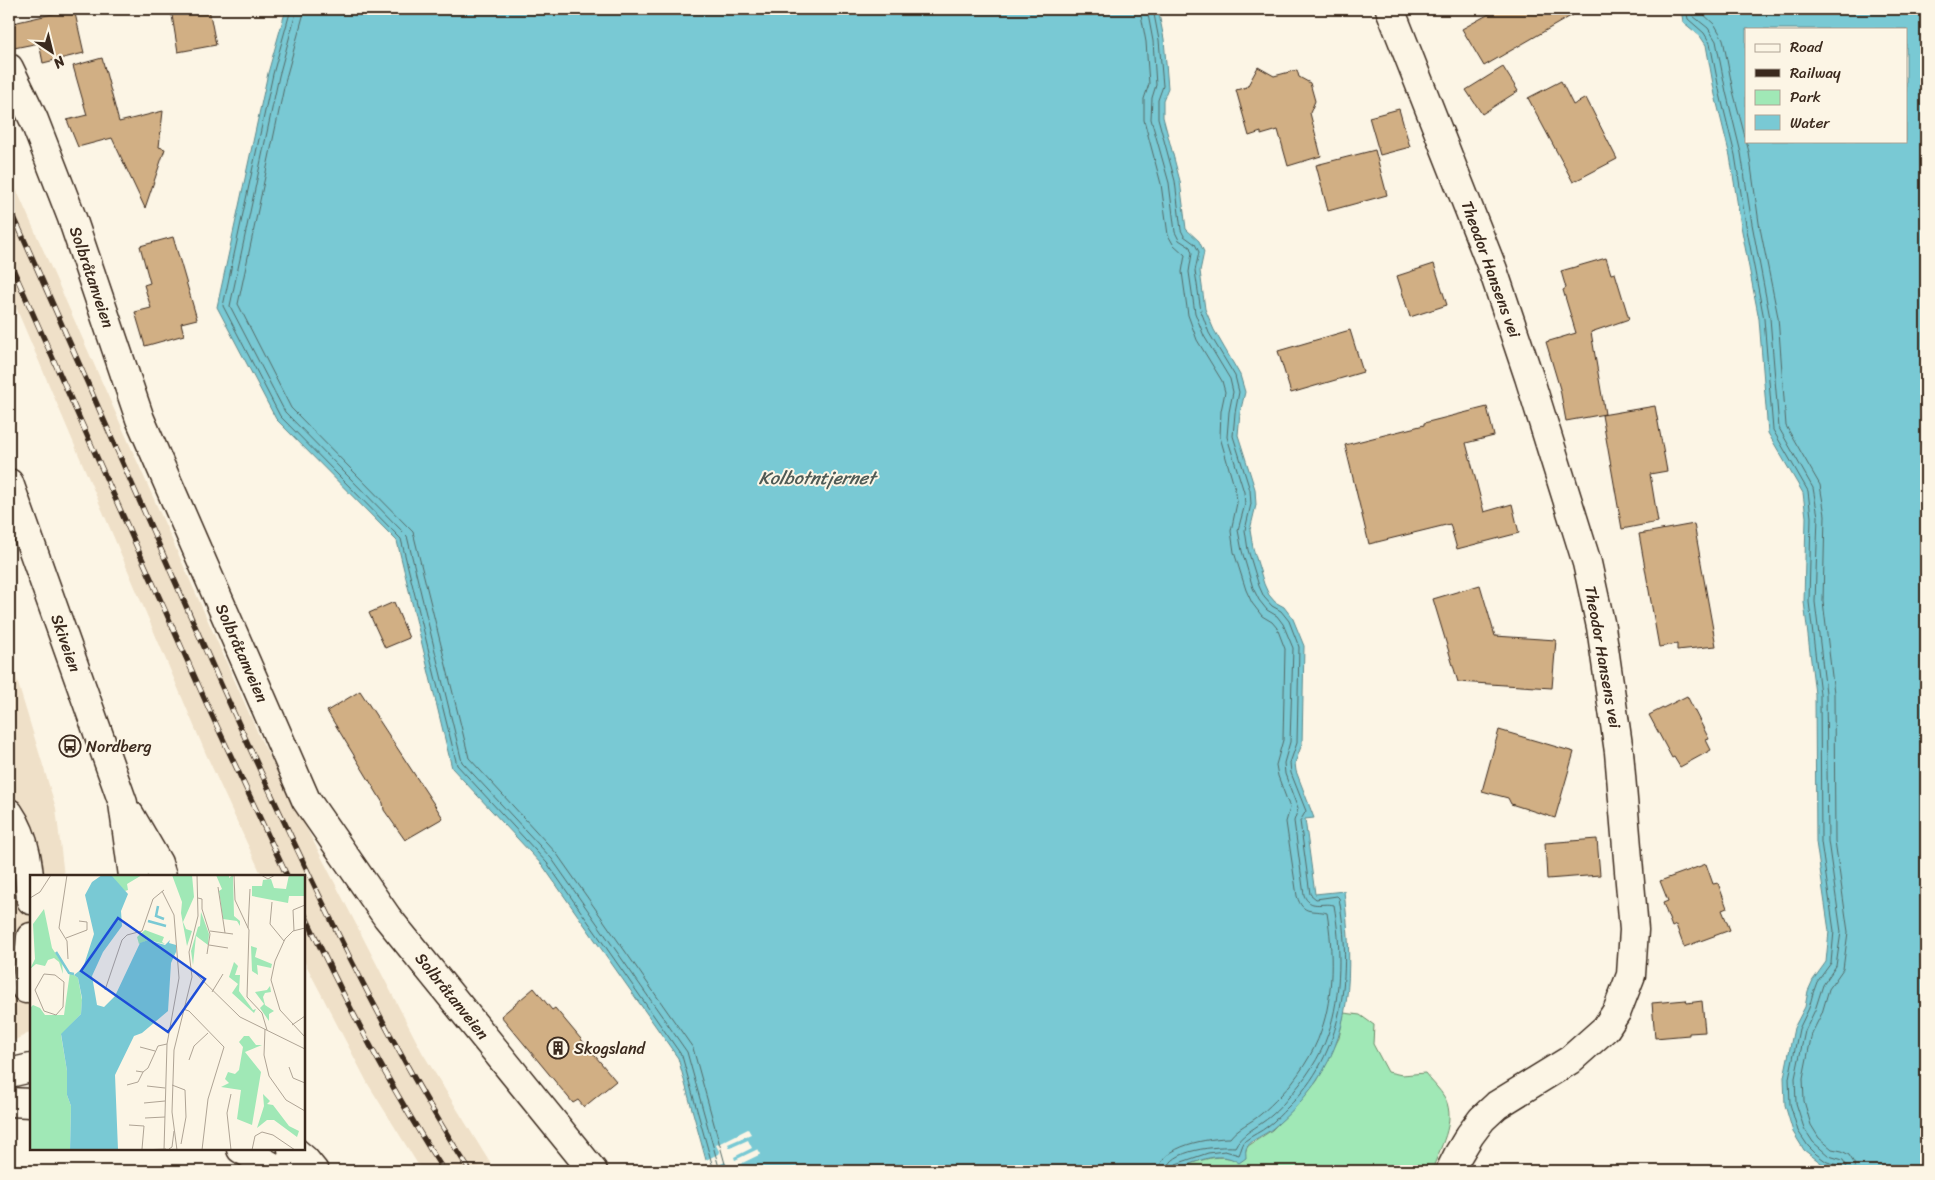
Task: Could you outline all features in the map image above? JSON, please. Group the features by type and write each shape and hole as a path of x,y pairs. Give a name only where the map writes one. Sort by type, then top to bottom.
{"street":[{"name":"Theodor Hansens vei","path":"1390,9 1493,270 1529,377 1587,563 1602,627 1619,752 1634,930 1631,975 1617,1011 1606,1028 1570,1060 1497,1105 1482,1119 1470,1135 1450,1171"},
{"name":"Solbråtanveien","path":"9,68 34,120 72,218 140,419 306,800 387,917 593,1171"},
{"name":"Skiveien","path":"10,491 123,804 158,863 162,875"},
{"name":"Skiveien","path":"123,804 134,875"},
{"path":"9,813 15,822 28,858 30,886"},
{"path":"26,989 30,947"},
{"path":"9,1073 30,1068"},
{"path":"9,1102 30,1103"},
{"path":"243,1150 280,1171"},
{"path":"293,1150 314,1171"}],"shaded area":[{"path":"9,173 261,740 422,1052 495,1171 422,1171 368,1084 305,963 305,875 262,875 206,754 9,291"},
{"path":"9,654 56,808 64,875 30,875 30,1032 9,1043"}],"green space":[{"path":"1344,1013 1360,1015 1374,1025 1373,1044 1388,1072 1402,1075 1425,1073 1445,1098 1448,1107 1448,1126 1432,1171 1172,1171 1209,1158 1233,1159 1245,1152 1248,1146 1272,1130 1317,1081 1339,1038"}],"water":[{"name":"Kolbotntjernet","path":"286,9 1158,9 1164,39 1168,88 1163,100 1163,117 1180,181 1186,229 1199,241 1204,252 1200,271 1205,309 1214,330 1240,375 1245,392 1240,413 1238,435 1255,489 1256,505 1250,530 1253,548 1269,595 1275,602 1284,607 1293,619 1304,646 1302,744 1295,763 1296,771 1314,818 1305,819 1315,894 1344,891 1348,940 1348,990 1338,1037 1329,1060 1316,1082 1296,1107 1272,1129 1249,1144 1246,1149 1246,1158 1239,1163 1223,1157 1214,1157 1197,1161 1172,1171 709,1171 678,1058 543,866 452,768 397,541 276,419 217,307 268,73"},
{"path":"1681,9 1926,9 1926,1171 1847,1171 1825,1166 1804,1150 1793,1132 1785,1105 1784,1077 1794,1028 1805,1007 1808,991 1813,980 1826,962 1829,931 1816,842 1815,694 1804,602 1806,517 1803,493 1768,433 1759,319 1730,156 1715,95 1706,45 1700,36 1683,22"}],"pier":[{"path":"748,1129 751,1134 728,1144 730,1148 748,1140 752,1148 734,1157 735,1160 758,1149 761,1154 728,1170 725,1162 707,1171 704,1161 720,1153 716,1145"}],"building":[{"path":"74,9 84,53 43,63 39,43 9,49 9,24"},
{"path":"171,9 209,9 216,45 178,52"},
{"path":"1498,9 1583,9 1484,66 1462,29"},
{"path":"102,58 119,122 163,111 159,147 165,149 145,208 112,138 78,147 67,120 87,115 73,66"},
{"path":"1258,67 1274,76 1297,70 1299,77 1310,83 1315,101 1310,113 1321,156 1288,166 1278,130 1249,136 1236,90 1247,87"},
{"path":"1503,67 1518,91 1482,114 1466,90"},
{"path":"1561,81 1573,105 1586,98 1617,159 1573,182 1528,98"},
{"path":"1399,109 1410,147 1380,155 1369,117"},
{"path":"1375,150 1387,195 1328,211 1316,165"},
{"path":"173,237 197,319 181,323 184,335 145,346 135,312 151,308 144,285 150,283 140,246"},
{"path":"1606,258 1611,274 1615,273 1629,319 1591,332 1605,414 1566,421 1560,389 1546,342 1576,333 1563,290 1566,288 1561,271"},
{"path":"1434,264 1447,305 1410,317 1397,276"},
{"path":"1350,330 1363,372 1291,393 1278,351"},
{"path":"1655,406 1667,471 1650,474 1658,522 1622,529 1602,415"},
{"path":"1487,407 1494,436 1466,443 1484,512 1512,504 1519,533 1457,549 1450,524 1369,544 1345,445"},
{"path":"1694,524 1716,646 1677,650 1677,644 1659,647 1639,534"},
{"path":"1480,585 1495,636 1556,640 1552,688 1458,682 1433,599"},
{"path":"394,602 409,638 385,648 369,613"},
{"path":"360,691 443,818 405,840 384,810 383,803 327,711"},
{"path":"1687,696 1709,739 1706,740 1711,750 1680,767 1674,757 1672,758 1649,715"},
{"path":"1499,730 1574,752 1555,818 1511,804 1508,798 1482,791"},
{"path":"1597,839 1600,875 1547,879 1545,843"},
{"path":"1706,864 1713,884 1718,883 1727,908 1722,910 1730,930 1684,947 1676,925 1672,927 1663,903 1668,901 1660,881"},
{"name":"Skogsland","path":"534,988 552,1010 555,1008 616,1081 584,1107 578,1100 573,1103 501,1016"},
{"path":"1686,1000 1687,1003 1702,1001 1705,1032 1655,1038 1652,1003"}],"railway":[{"path":"9,206 217,675 298,852 379,1014 438,1120 470,1171"},
{"path":"9,260 209,709 287,875"},
{"path":"305,915 370,1044 424,1140 444,1171"}],"place":[{"name":"Nordberg","path":"70,746"},
{"name":"Skogsland","path":"558,1048"}]}
